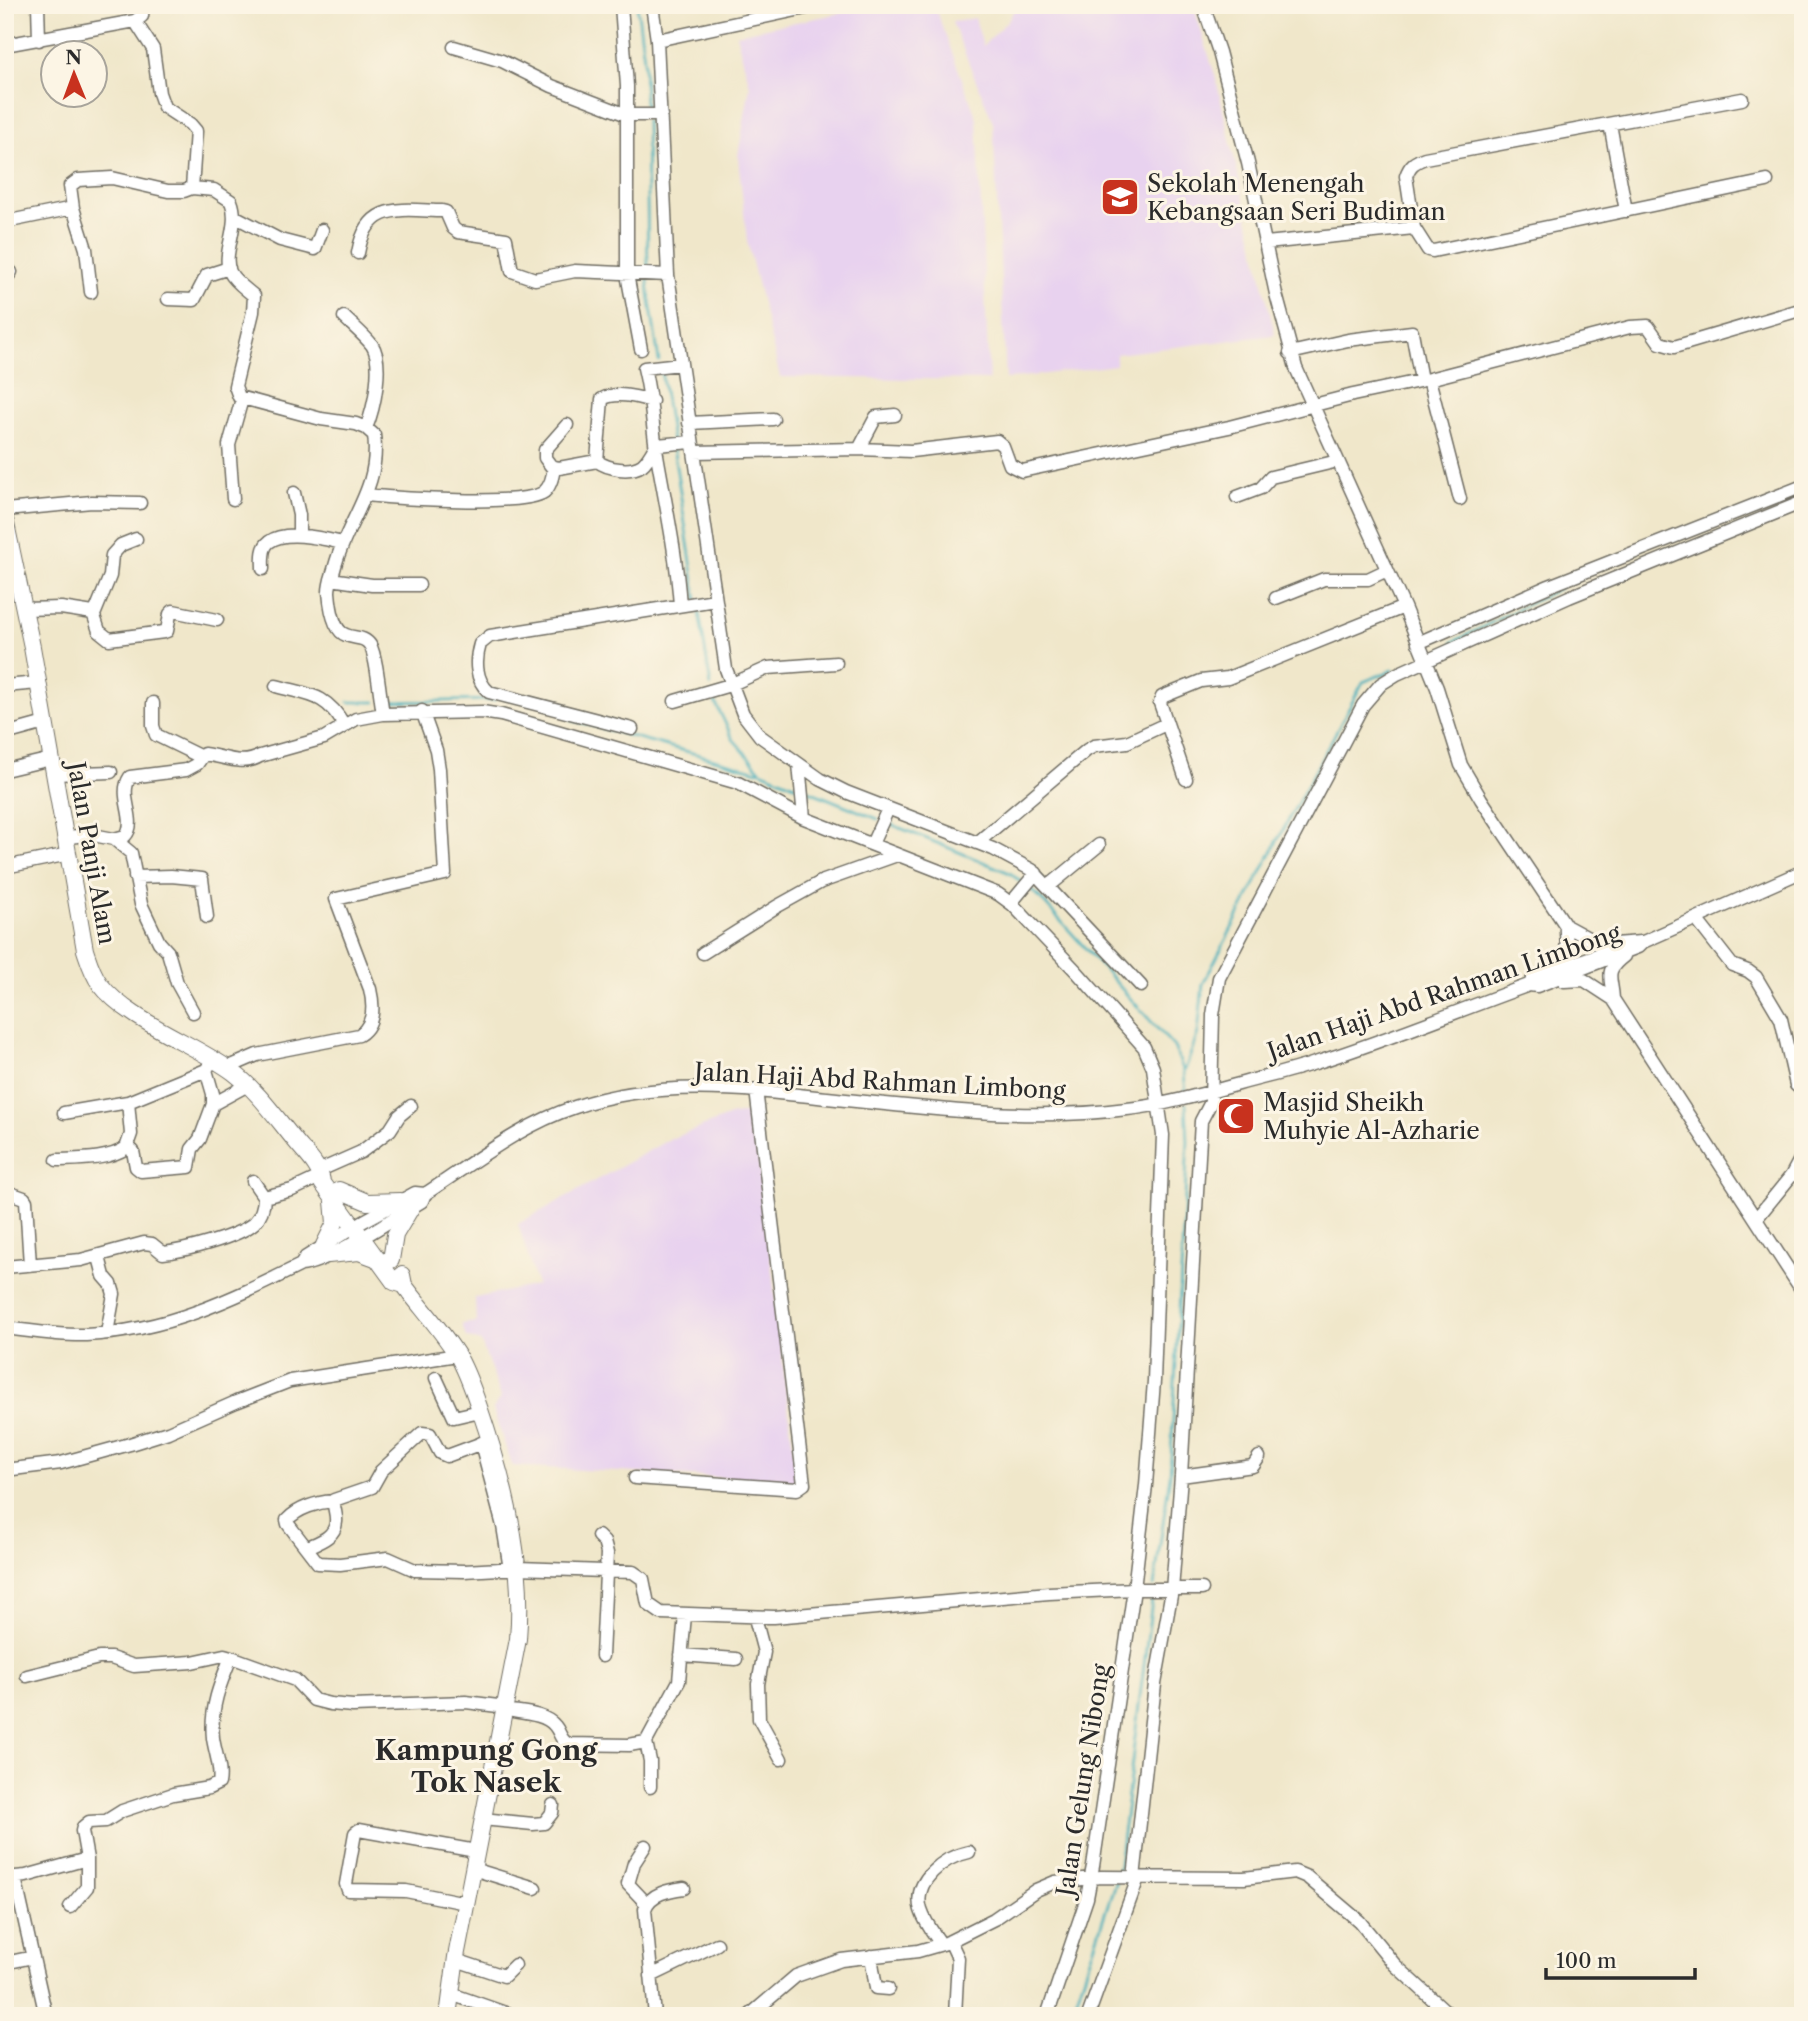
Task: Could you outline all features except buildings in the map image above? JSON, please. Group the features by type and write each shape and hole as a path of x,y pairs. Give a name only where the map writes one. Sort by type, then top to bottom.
{"main road":[{"name":"Jalan Panji Alam","path":"5,519 10,558 24,609 38,683 85,950 98,981 113,998 128,1009 248,1085 320,1174 331,1179 336,1194 384,1260 394,1282 404,1285 457,1355 480,1411 485,1442 508,1507 514,1569 521,1600 518,1639 506,1708 472,1869 448,2016"},
{"path":"336,1194 367,1202 405,1204 396,1235 384,1260 359,1252 326,1250 335,1223 336,1194"}],"street":[{"path":"38,5 39,38"},
{"path":"49,38 135,21 142,16 143,5"},
{"path":"621,5 630,116 633,274 642,349"},
{"path":"652,5 657,40 664,275 677,365 689,423 711,601 725,686 754,730 799,766 887,811 1011,858 1049,886 1141,986"},
{"path":"657,40 820,5"},
{"path":"1203,5 1219,52 1290,353 1404,607 1461,765 1480,799 1801,1285"},
{"path":"135,21 153,49 159,93 164,107 196,131 192,188"},
{"path":"5,45 38,40"},
{"path":"454,47 502,61 552,86 630,116 658,115"},
{"path":"1742,99 1414,162 1408,168 1406,176 1414,228 1428,250 1433,251 1767,181"},
{"path":"1610,124 1626,211"},
{"path":"91,292 86,249 73,208 70,186 78,180 112,178 169,191 192,188 214,190 233,204 234,229 228,252 229,268 234,277 254,296 253,312 236,386 237,393 242,399 366,428 374,435 373,478 343,542 329,594 336,626 343,634 362,638 370,646 382,705"},
{"path":"5,222 73,208"},
{"path":"358,253 363,233 380,213 395,209 442,211 446,212 453,228 458,232 506,239 510,267 516,274 524,277 541,279 575,271 664,275"},
{"path":"234,216 280,240 313,248 317,247 322,230"},
{"path":"1266,243 1414,228"},
{"path":"168,299 194,299 207,275 229,268"},
{"path":"567,425 545,450 548,464 554,467 597,461 605,467 636,467 659,445 911,451 997,441 1003,446 1010,466 1022,471 1230,427 1630,327 1648,326 1660,343 1674,347 1803,309"},
{"path":"344,317 373,346 376,355 376,388 372,415 366,428"},
{"path":"1290,353 1348,340 1412,332 1460,499"},
{"path":"677,365 644,368 652,401 683,604"},
{"path":"597,461 602,398 614,395 652,401"},
{"path":"233,499 229,445 242,399"},
{"path":"859,449 876,416 895,415"},
{"path":"689,423 773,419"},
{"path":"1237,497 1261,488 1271,477 1338,461"},
{"path":"366,495 461,500 532,497 543,494 549,486 554,467"},
{"path":"1418,643 1549,586 1803,485"},
{"path":"294,493 299,515 299,536"},
{"path":"5,510 92,502 140,503"},
{"path":"1088,2016 1134,1878 1155,1684 1171,1590 1181,1476 1201,1121 1210,1105 1206,1092 1219,978 1363,705 1381,684 1397,674 1569,597 1803,502"},
{"path":"263,569 262,556 269,542 299,536 343,542"},
{"path":"136,539 121,545 112,555 110,576 94,615 99,631 109,639 164,632 167,631 173,611 217,620"},
{"path":"1276,597 1324,579 1368,579 1387,570"},
{"path":"331,579 372,585 419,585"},
{"path":"598,731 532,713 485,688 480,681 477,660 483,639 711,601"},
{"path":"1186,779 1160,703 1163,697 1201,681 1228,678 1404,607"},
{"path":"24,609 61,608 94,615"},
{"path":"675,701 725,686 768,668 836,663"},
{"path":"5,686 38,683"},
{"path":"276,686 326,701 335,709 344,724"},
{"path":"153,704 153,726 156,734 201,757"},
{"path":"114,839 130,830 124,796 125,784 130,778 186,770 197,764 206,754 236,761 251,761 324,738 344,724 382,705 422,711 532,713 598,731 632,729"},
{"path":"64,1113 128,1102 216,1066 359,1035 365,1031 370,1023 373,1001 336,899 445,874 439,769 436,750 422,711"},
{"path":"5,734 45,723"},
{"path":"977,844 1087,750 1094,746 1127,742 1166,724"},
{"name":"Jalan Gelung Nibong","path":"598,731 738,783 897,855 1014,900 1144,1047 1166,1102 1154,1381 1136,1589 1096,1877 1047,2016"},
{"path":"5,770 53,766 111,772"},
{"path":"799,766 804,815"},
{"path":"863,866 869,843 887,811"},
{"path":"65,837 93,835 114,839 131,853 141,904 159,942 168,952 177,983 192,1012"},
{"path":"1049,886 1099,845"},
{"path":"5,867 69,854"},
{"path":"703,953 821,882 897,855"},
{"name":"Jalan Haji Abd Rahman Limbong","path":"5,1328 70,1335 107,1333 143,1328 194,1314 301,1265 311,1265 326,1250 405,1204 422,1201 425,1194 534,1124 575,1107 632,1094 703,1088 756,1090 1005,1114 1072,1114 1128,1109 1166,1102 1312,1064 1589,963 1803,871"},
{"path":"1014,900 1034,876"},
{"path":"135,877 202,878 207,918"},
{"path":"1696,919 1732,965 1756,977 1781,1019 1796,1085 1803,1091"},
{"path":"1568,929 1601,945 1639,943"},
{"path":"1533,983 1564,958 1568,929"},
{"path":"1611,996 1609,971 1639,943"},
{"path":"1533,983 1578,979 1611,996"},
{"path":"127,1146 133,1151 136,1167 141,1171 188,1168 192,1149 200,1139 213,1104 216,1066"},
{"path":"213,1104 248,1085"},
{"path":"635,1478 797,1489 804,1484 756,1090"},
{"path":"57,1160 118,1153 127,1146 131,1134 128,1102"},
{"path":"264,1197 292,1190 361,1152 390,1130 399,1116 411,1106"},
{"path":"1756,1219 1791,1176 1803,1154"},
{"path":"5,1268 99,1257 144,1243 152,1244 163,1253 206,1244 252,1225 260,1216 264,1197 253,1181"},
{"path":"7,1192 26,1201 30,1265"},
{"path":"99,1257 104,1276 111,1284 114,1294 107,1333"},
{"path":"5,1470 61,1463 130,1444 168,1432 290,1381 457,1355"},
{"path":"436,1378 454,1417 480,1411"},
{"path":"485,1442 447,1456 440,1454 430,1434 422,1433 381,1471 371,1488 306,1507 290,1515 288,1524 308,1547 315,1561 323,1564 388,1558 412,1569 638,1573 643,1579 648,1604 652,1608 661,1613 685,1615 755,1618 822,1615 890,1606 1136,1589 1202,1589"},
{"path":"1181,1476 1253,1466 1259,1457"},
{"path":"308,1547 327,1539 334,1530 337,1520 333,1501"},
{"path":"598,1536 606,1546 602,1656"},
{"path":"650,1787 650,1761 646,1742 677,1686 685,1615"},
{"path":"755,1618 764,1652 758,1678 759,1719 781,1759"},
{"path":"27,1676 100,1658 111,1658 134,1666 192,1662 224,1654 295,1681 306,1689 314,1700 330,1704 353,1706 466,1702 506,1708 547,1720 554,1724 565,1743 629,1745 646,1742"},
{"path":"681,1655 736,1659"},
{"path":"70,1907 87,1887 87,1859 82,1831 85,1824 106,1821 133,1807 181,1792 209,1788 219,1783 213,1709 231,1657"},
{"path":"482,1819 544,1823 552,1813 553,1805"},
{"path":"466,1903 406,1891 348,1890 346,1884 355,1833 359,1830 476,1850"},
{"path":"645,1846 634,1863 628,1884 647,1904"},
{"path":"955,2016 958,1958 921,1910 920,1894 930,1873 953,1857 969,1852"},
{"path":"46,2016 33,1957 10,1878 87,1859"},
{"path":"472,1869 535,1888"},
{"path":"749,2016 796,1976 841,1960 918,1951 945,1943 994,1919 1041,1888 1055,1882 1096,1877 1244,1878 1300,1873 1327,1892 1359,1921 1395,1965 1451,2016"},
{"path":"655,2016 645,1909 658,1894 684,1888"},
{"path":"651,1976 717,1944"},
{"path":"871,1956 876,1988 888,1989"},
{"path":"5,1963 33,1957"},
{"path":"456,1960 504,1976 515,1965"},
{"path":"451,1994 514,2016"}],"shaded area":[{"path":"882,5 934,5 977,119 989,380 780,377 747,241 738,156 750,86 736,34"},
{"name":"Sekolah Menengah Kebangsaan Seri Budiman","path":"1017,5 1193,5 1215,75 1275,335 1116,354 1116,365 1006,379 993,122 952,22 975,18 983,46 1009,19"},
{"path":"753,1111 797,1482 512,1466 493,1409 501,1397 481,1342 466,1337 462,1324 476,1322 475,1298 537,1285 518,1224 668,1140 730,1116"}],"waterway":[{"path":"637,5 644,59 645,110"},
{"path":"646,120 648,271"},
{"path":"648,278 659,361"},
{"path":"661,371 672,441"},
{"path":"673,447 697,600"},
{"path":"1771,505 1784,500"},
{"path":"1453,642 1560,588"},
{"path":"698,606 711,686"},
{"path":"1185,1070 1198,1033 1203,984 1283,830 1363,682 1393,670"},
{"path":"712,696 733,739 761,771 797,786"},
{"path":"386,702 495,700"},
{"path":"348,702 376,702"},
{"path":"572,720 758,771"},
{"path":"807,790 878,819"},
{"path":"888,823 1010,873 1022,883"},
{"path":"1030,889 1174,1047 1184,1072 1186,1094"},
{"path":"1154,1586 1170,1475 1188,1141 1186,1104"},
{"path":"1118,1874 1153,1592"},
{"path":"1071,2016 1116,1880"}],"place":[{"name":"Sekolah Menengah Kebangsaan Seri Budiman","path":"1120,197"},
{"name":"Masjid Sheikh Muhyie Al-Azharie","path":"1236,1116"}],"district":[{"name":"Kampung Gong Tok Nasek","path":"486,1766"}]}
